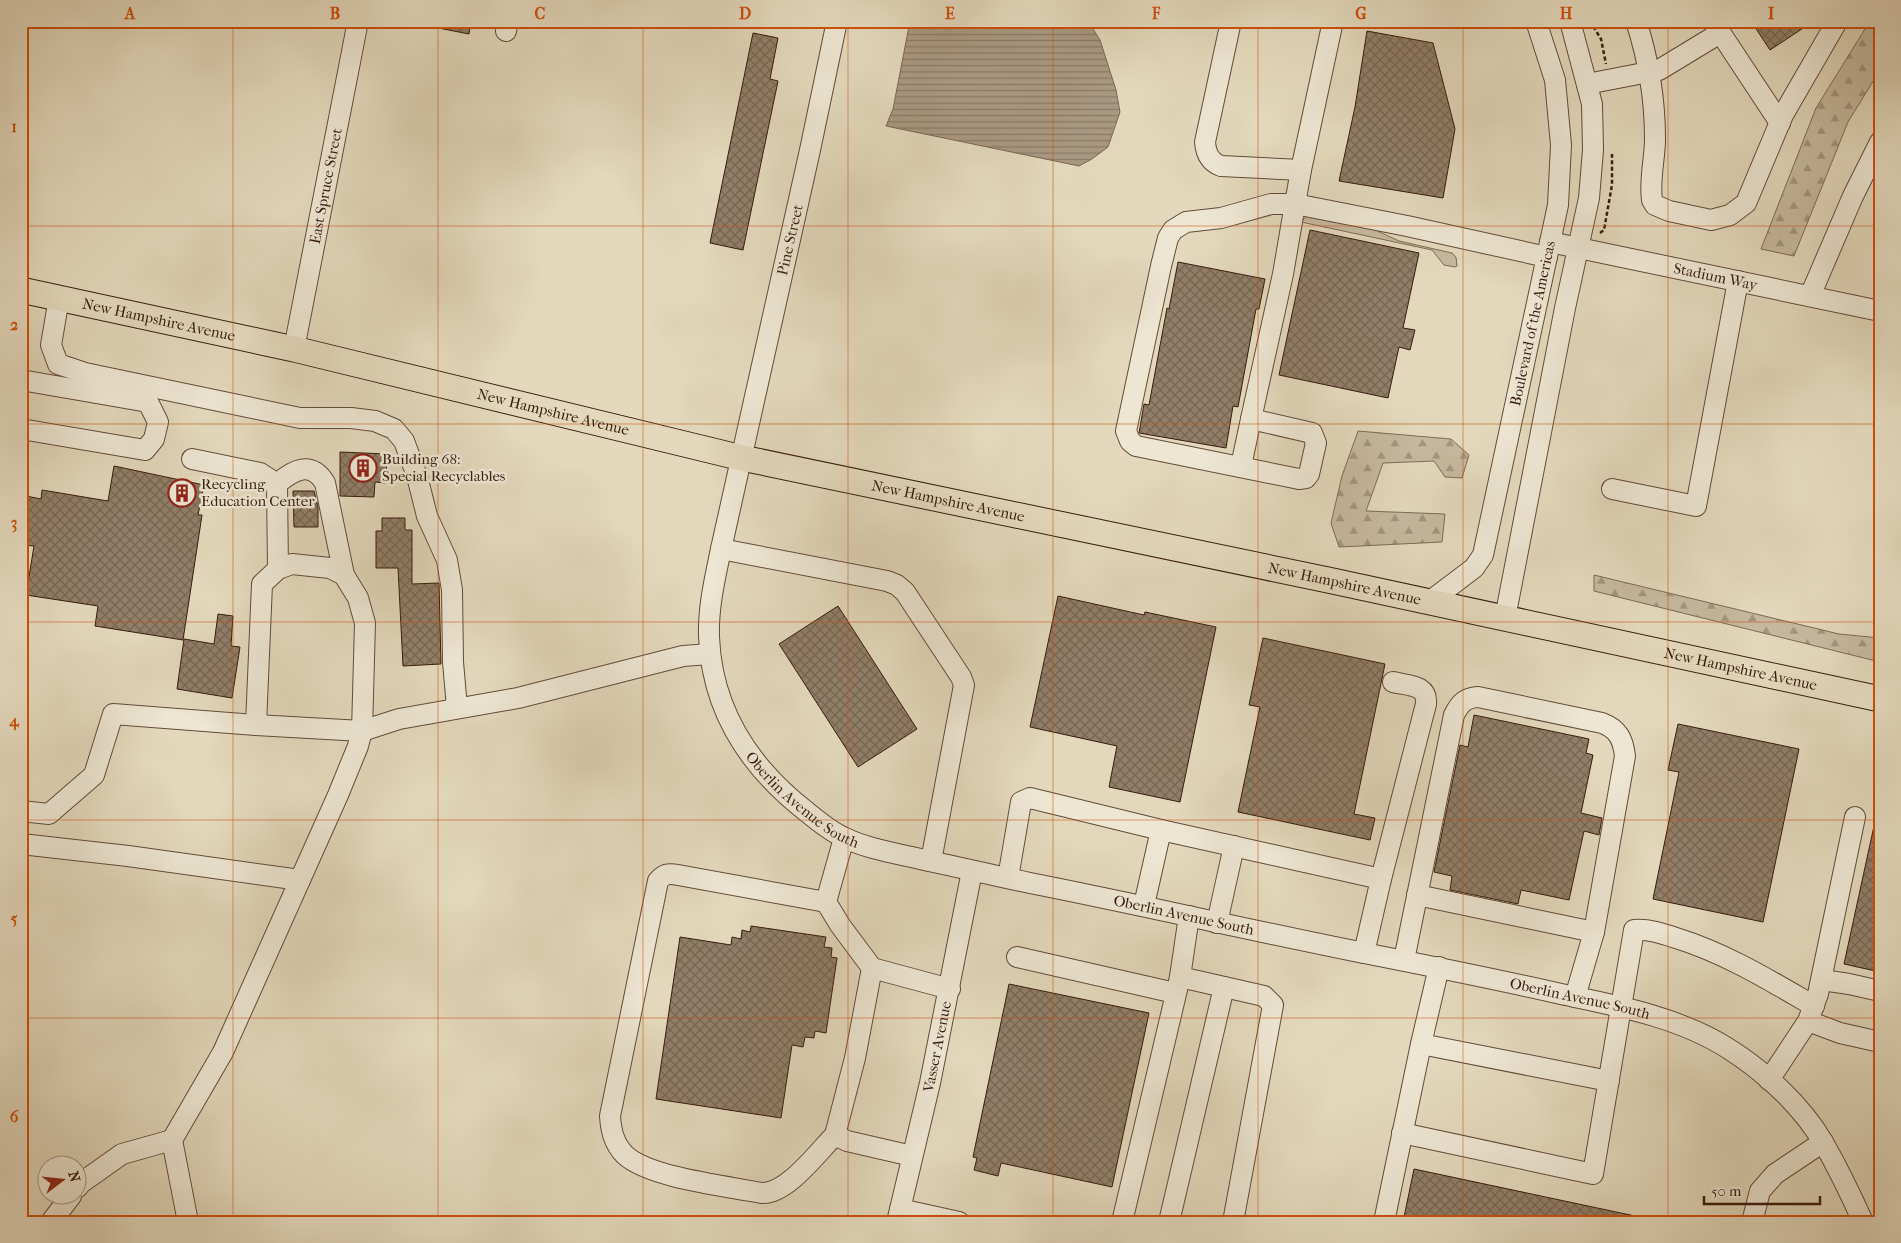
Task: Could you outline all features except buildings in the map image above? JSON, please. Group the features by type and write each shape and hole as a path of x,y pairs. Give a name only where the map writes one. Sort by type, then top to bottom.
{"main road":[{"name":"New Hampshire Avenue","path":"21,290 294,349 742,458 1505,618 1880,699"}],"street":[{"name":"East Spruce Street","path":"294,349 358,21"},
{"name":"Pine Street","path":"742,458 837,21"},
{"path":"1231,21 1205,142 1209,157 1213,163 1221,166 1301,170"},
{"path":"1241,466 1283,274 1294,204 1333,21"},
{"name":"Boulevard of the Americas","path":"1429,602 1474,568 1483,555 1558,205 1561,145 1555,80 1536,21"},
{"name":"Boulevard of the Americas","path":"1505,618 1563,317 1589,198 1593,150 1592,104 1570,21"},
{"path":"1636,21 1648,73 1655,138 1651,194 1655,205 1669,211 1710,220 1721,218 1738,210 1746,203 1780,123 1835,25 1835,21"},
{"path":"1587,84 1648,73 1669,65 1716,27 1780,123"},
{"path":"1810,296 1853,196 1880,142"},
{"name":"Stadium Way","path":"1250,419 1312,433 1316,443 1310,472 1306,478 1299,479 1136,446 1130,442 1126,432 1161,266 1168,238 1173,230 1186,222 1221,218 1271,204 1294,204 1407,226 1548,250 1578,248 1880,311"},
{"path":"1612,489 1696,506 1738,281"},
{"path":"58,298 52,345 58,364 85,373 300,418 351,418 375,421 394,429 404,441 417,476 427,516 447,560 452,590 453,662 457,708"},
{"path":"21,380 148,402 158,422 154,439 145,450 21,428"},
{"name":"Oberlin Avenue South","path":"742,458 720,549 710,612 710,654 714,674 726,715 756,763 785,795 820,822 844,838 872,847 972,871 1217,923 1439,967 1620,1006 1670,1021 1707,1036 1735,1053 1790,1099 1823,1142 1864,1222"},
{"path":"192,459 260,473 278,484"},
{"path":"188,1222 172,1140 223,1052 338,795 358,746 362,731 365,623 358,598 344,575 325,483 319,473 299,470 288,475 278,484 278,569"},
{"path":"720,549 887,581 905,592 964,685 931,861"},
{"path":"256,725 262,584 278,569 292,564 330,568 344,575"},
{"path":"21,811 49,814 94,776 113,714 362,731 399,719 518,698 683,656 710,654"},
{"path":"1364,953 1381,879 1419,735 1427,696 1420,688 1393,682"},
{"path":"1404,960 1454,715 1463,701 1471,697 1478,697 1602,722 1611,726 1618,734 1624,743 1625,756 1594,932 1575,997"},
{"path":"1008,878 1021,802 1030,798 1381,879"},
{"path":"1769,1080 1811,1013 1822,980 1855,817"},
{"path":"1144,906 1162,830"},
{"path":"844,838 826,902 840,925 872,968 950,989"},
{"path":"21,844 128,856 300,880"},
{"path":"1217,923 1234,846"},
{"name":"Vasser Avenue","path":"898,1216 950,989 972,871"},
{"path":"826,902 669,873 663,875 658,882 610,1116 612,1137 625,1155 647,1168 671,1175 762,1193 775,1192 786,1186 835,1135 855,1058 872,968"},
{"path":"1417,895 1594,932"},
{"path":"1122,1222 1177,985 1189,916"},
{"path":"1402,1133 1593,1174 1634,930 1649,930 1691,942 1732,959 1840,1033 1880,1042"},
{"path":"1017,957 1177,985 1224,987 1264,996 1273,1005 1233,1222"},
{"path":"1384,1222 1439,967"},
{"path":"1822,980 1880,991"},
{"path":"1169,1222 1224,987"},
{"path":"1421,1044 1609,1081"},
{"path":"835,1135 846,1141 912,1156"},
{"path":"88,1180 122,1154 172,1140"},
{"path":"1752,1222 1760,1191 1776,1174 1823,1142"},
{"path":"51,1222 63,1206"},
{"path":"898,1216 959,1222"}],"path":[{"path":"1590,21 1601,39 1604,58"}],"green space":[{"path":"1870,21 1880,21 1880,70 1848,122 1794,256 1761,249 1816,108"},
{"path":"1307,216 1369,227 1399,241 1452,253 1456,257 1457,266 1444,265 1432,250 1301,222"},
{"path":"1358,431 1451,439 1469,455 1462,478 1445,477 1434,461 1383,463 1366,511 1445,514 1442,542 1339,547 1331,523 1342,476"},
{"path":"1594,575 1839,634 1880,638 1880,662 1594,591"}],"shaded area":[{"path":"910,21 1088,21 1100,40 1116,90 1120,112 1108,147 1079,166 886,126 893,109"}],"place":[{"name":"Building 68: Special Recyclables","path":"363,468"},
{"name":"Recycling Education Center","path":"182,493"}]}
